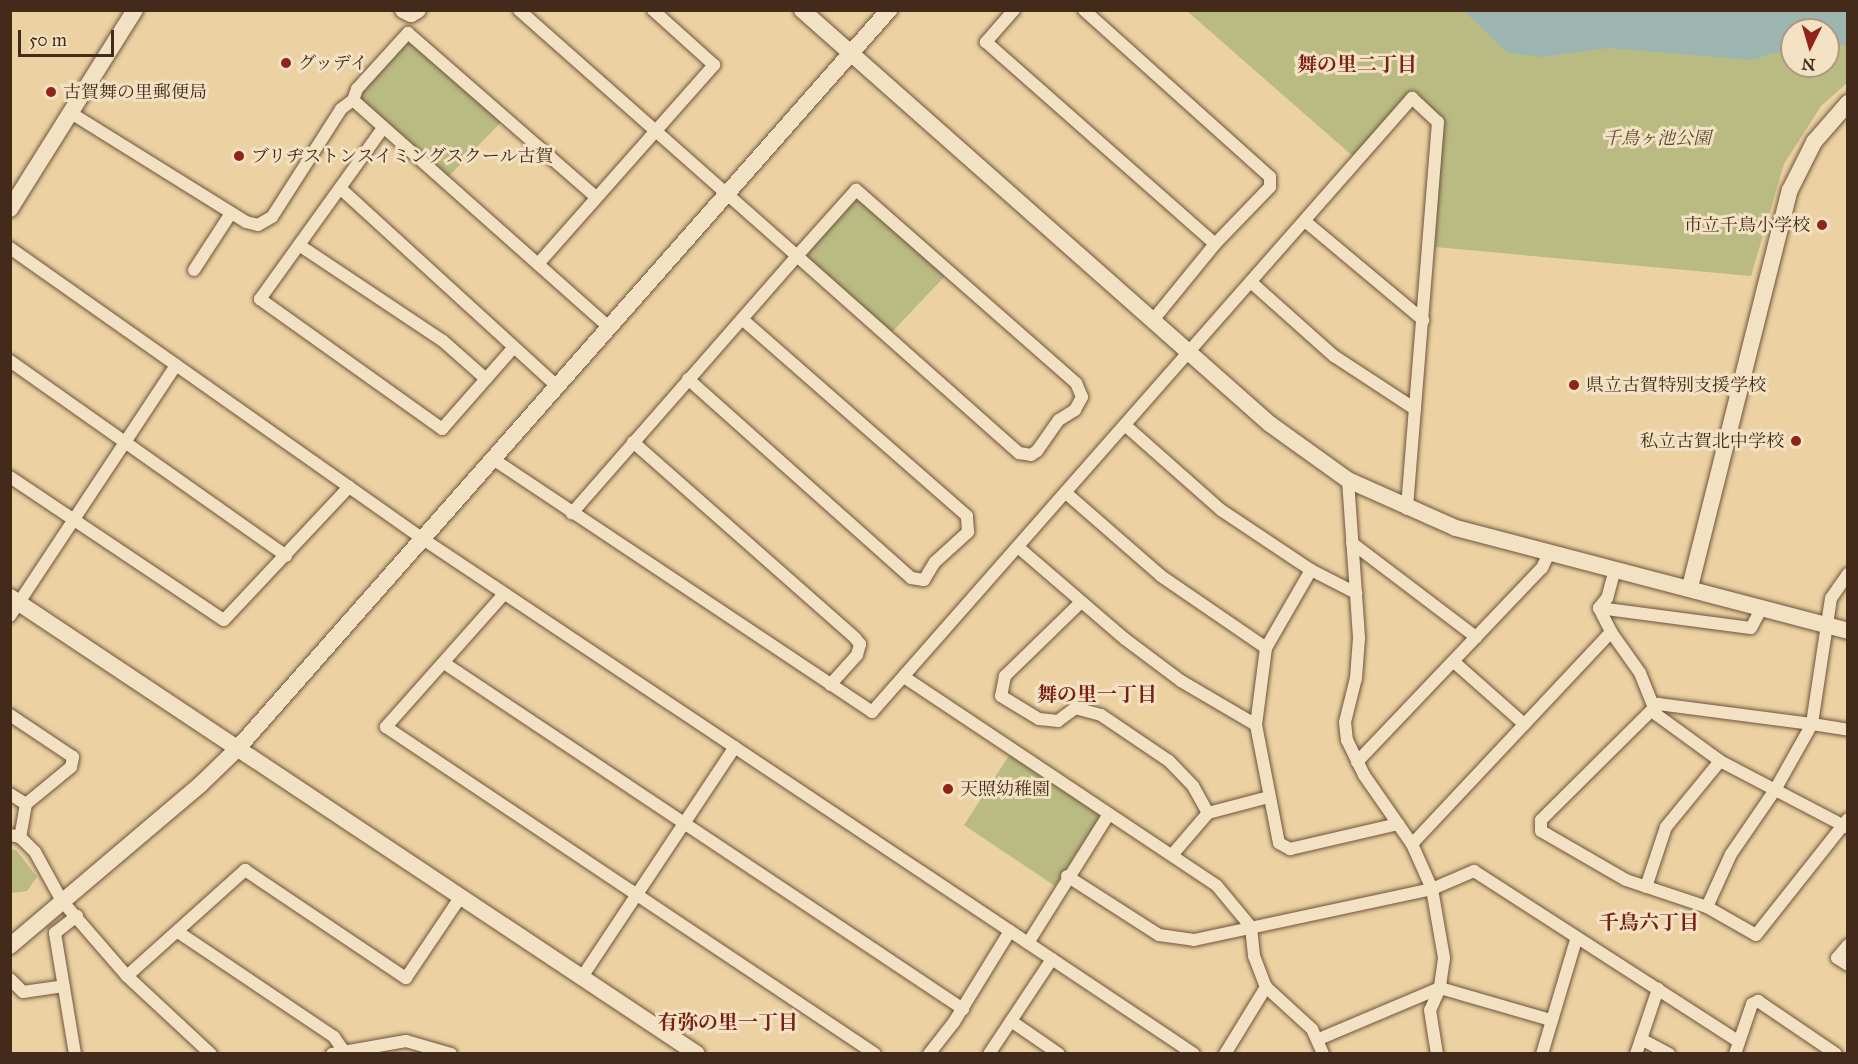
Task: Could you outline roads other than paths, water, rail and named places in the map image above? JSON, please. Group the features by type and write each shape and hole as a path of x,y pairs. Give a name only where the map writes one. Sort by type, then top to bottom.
{"street":[{"path":"10,209 135,10"},
{"path":"403,10 411,14 418,10"},
{"path":"519,10 797,256 1023,455 1037,451 1059,420 1079,405 1082,397 1076,383 856,190 797,256 742,319 688,379 572,513"},
{"path":"538,264 714,65 653,10"},
{"path":"802,10 1270,424 1348,480 1407,509 1456,528 1690,587 1848,631"},
{"path":"10,946 201,784 237,749 889,10"},
{"path":"1014,10 986,42 1215,244"},
{"path":"1084,10 1268,172 1270,187 1215,244 1153,320"},
{"path":"71,113 231,213 258,225 272,217 341,109 353,100 357,89 408,33 596,197"},
{"path":"493,459 872,712 1306,222 1412,98 1438,122 1407,509"},
{"path":"353,100 609,327"},
{"path":"1690,587 1791,190 1814,142 1848,104"},
{"path":"383,128 260,300 442,429 514,346"},
{"path":"340,188 557,386"},
{"path":"194,270 231,213"},
{"path":"1306,222 1423,320"},
{"path":"299,245 443,341 486,380"},
{"path":"10,248 423,539 1194,1053"},
{"path":"1252,283 1334,356 1415,409"},
{"path":"688,379 911,578 924,580 935,562 968,532 968,516 742,319"},
{"path":"10,361 286,556"},
{"path":"176,365 74,519 13,605 237,749 697,1053"},
{"path":"1126,426 1221,510 1311,570 1356,592"},
{"path":"633,442 860,644 857,656 830,685"},
{"path":"10,477 224,620 349,487"},
{"path":"1348,480 1356,592 1356,668 1345,722 1347,740 1357,762 1412,844 1432,889 1444,958 1440,988 1430,1010 1437,1053"},
{"path":"1066,493 1161,576 1266,648"},
{"path":"1352,543 1476,637"},
{"path":"1018,547 1080,603 1181,681 1256,725"},
{"path":"1357,762 1542,568 1549,553"},
{"path":"1599,608 1607,598 1616,569"},
{"path":"1311,570 1266,648 1256,725 1279,843 1290,849 1398,824"},
{"path":"1707,907 1731,854 1776,790 1812,724 1825,623 1831,598 1848,574"},
{"path":"504,594 386,727 875,1053"},
{"path":"1080,603 1005,676 1001,696 1039,719 1058,721 1075,708 1101,715 1169,761 1193,786 1208,813"},
{"path":"1599,608 1751,628 1762,607"},
{"path":"1599,608 1611,632 1640,673 1651,708 1720,761 1847,824 1756,935 1707,907 1646,887 1582,857 1541,831 1541,820 1651,708 1658,704 1848,730"},
{"path":"1412,844 1611,632"},
{"path":"1454,662 1524,724"},
{"path":"444,663 963,1009"},
{"path":"904,677 1217,886 1251,927 1254,956 1266,987 1320,1039 1323,1053"},
{"path":"10,715 73,757 71,767 26,804 15,836 35,852 62,902 77,916 127,976 206,1052"},
{"path":"582,977 735,747"},
{"path":"1646,887 1666,827 1720,761"},
{"path":"10,794 26,804"},
{"path":"1172,855 1208,813 1269,797"},
{"path":"1028,943 1067,876 1110,814"},
{"path":"127,976 245,870 406,978 461,896"},
{"path":"1067,876 1159,935 1194,940 1432,889 1474,871 1576,940 1658,989 1737,1048 1752,1004 1758,1001 1822,1049 1836,1053"},
{"path":"75,1053 55,933 77,916"},
{"path":"929,1053 963,1009 1010,931"},
{"path":"178,932 334,1036 337,1052 419,1048 451,1053"},
{"path":"1542,1053 1576,940"},
{"path":"1848,945 1837,958 1848,965"},
{"path":"989,1053 1052,959"},
{"path":"10,979 23,992 64,986"},
{"path":"1225,1053 1266,987"},
{"path":"1320,1039 1440,988 1551,1020"},
{"path":"1636,1053 1658,989"},
{"path":"1011,1021 1059,1053"},
{"path":"1641,1039 1669,1053"}],"water":[{"path":"1464,11 1847,11 1847,45 1840,45 1840,18 1780,18 1780,52 1751,60 1608,48 1543,57 1508,53"}],"place":[{"name":"グッデイ","path":"286,63"},
{"name":"古賀舞の里郵便局","path":"51,92"},
{"name":"ブリヂストンスイミングスクール古賀","path":"239,156"},
{"name":"市立千鳥小学校","path":"1822,225"},
{"name":"県立古賀特別支援学校","path":"1574,385"},
{"name":"私立古賀北中学校","path":"1796,441"},
{"name":"天照幼稚園","path":"948,789"}],"district":[{"name":"舞の里二丁目","path":"1357,64"},
{"name":"舞の里一丁目","path":"1097,694"},
{"name":"千鳥六丁目","path":"1649,922"},
{"name":"有弥の里一丁目","path":"728,1022"}],"park label":[{"name":"千鳥ヶ池公園","path":"1657,138"}]}
